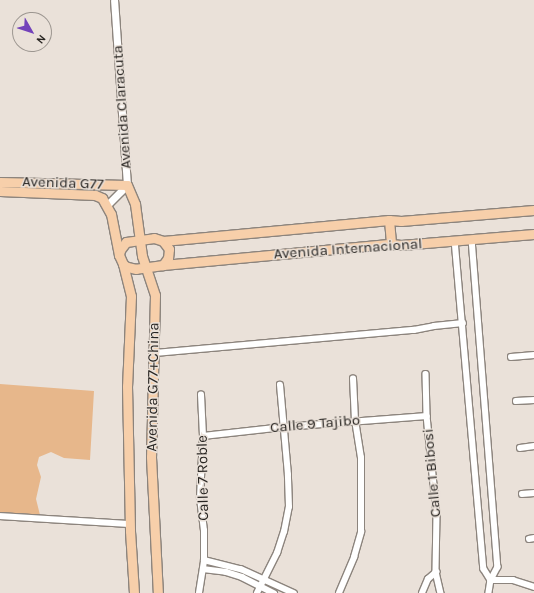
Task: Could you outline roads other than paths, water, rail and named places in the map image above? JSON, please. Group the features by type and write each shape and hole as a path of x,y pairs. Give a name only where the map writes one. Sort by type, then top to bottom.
{"main road":[{"name":"Avenida G77","path":"0,182 127,185"},
{"name":"Avenida G77+China","path":"127,185 135,204 142,256 155,295 155,353 151,457 158,593"},
{"name":"Avenida G77","path":"0,191 96,195 102,198 111,214 119,255 123,264"},
{"name":"Avenida Internacional","path":"163,241 389,220 401,221 534,210"},
{"path":"389,220 390,244"},
{"name":"Avenida Internacional","path":"163,265 390,244 401,245 534,234"},
{"path":"119,255 120,250 126,242 139,239 154,238 167,244 169,254 163,265 131,269 123,264"},
{"name":"Avenida G77+China","path":"123,264 131,296 127,386 130,524 134,593"}],"street":[{"name":"Avenida Claracuta","path":"106,205 127,185 114,0"},
{"path":"472,239 498,567 491,580 489,593"},
{"path":"455,240 484,569 491,580"},
{"path":"155,353 414,330 463,323"},
{"path":"511,357 534,355"},
{"name":"Calle 1 Bibosi","path":"426,374 428,416 437,514 436,572 441,593"},
{"path":"339,593 354,557 361,532 361,458 356,421 353,379"},
{"path":"257,593 284,532 289,507 280,386"},
{"name":"Calle 7 Roble","path":"198,593 204,560 204,531 200,498 203,436 201,395"},
{"path":"516,402 534,400"},
{"name":"Calle 9 Tajibo","path":"203,436 284,426 428,416"},
{"path":"520,448 534,446"},
{"path":"522,494 534,493"},
{"path":"0,516 130,524"},
{"path":"204,560 241,569 294,593"},
{"path":"203,569 226,572 242,577 274,593"},
{"path":"422,593 428,579 436,572"},
{"path":"491,580 513,580 534,588"}]}
